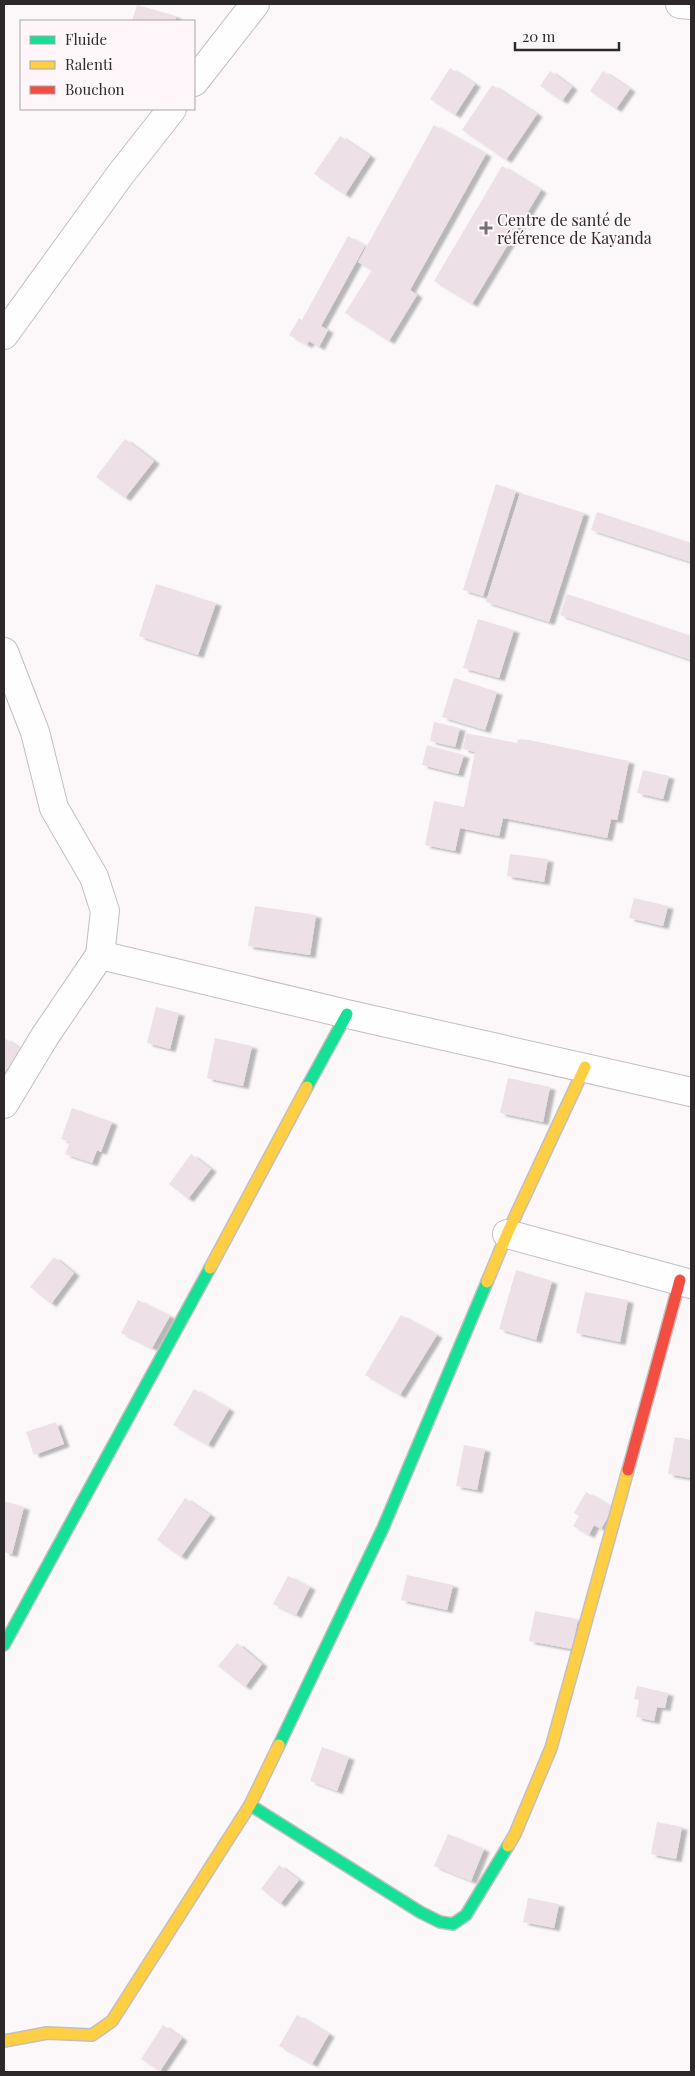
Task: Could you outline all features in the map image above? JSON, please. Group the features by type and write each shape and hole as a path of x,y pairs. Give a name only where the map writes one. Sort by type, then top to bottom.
{"street":[{"path":"195,81 256,4"},
{"path":"680,4 691,5"},
{"path":"4,335 120,175 171,110"},
{"path":"4,652 35,732 54,808 94,877 104,911 100,955 45,1036 4,1104"},
{"path":"100,955 347,1014 691,1092"},
{"path":"4,1645 53,1558 347,1014"},
{"path":"4,2041 47,2034 92,2035 112,2020 250,1804 384,1528 507,1234 584,1067"},
{"path":"250,1804 420,1912 440,1922 453,1924 466,1915 515,1834 551,1748 686,1282 507,1234"}],"building":[{"path":"137,5 176,16 175,20 132,20"},
{"path":"450,68 475,84 455,115 430,99"},
{"path":"550,71 572,87 562,101 540,86"},
{"path":"603,71 630,89 616,109 590,91"},
{"path":"492,85 537,114 506,160 462,130"},
{"path":"434,125 486,154 410,290 417,295 389,341 345,313 372,270 358,262"},
{"path":"340,136 370,156 345,195 314,174"},
{"path":"502,166 541,190 472,304 434,281"},
{"path":"348,236 365,246 321,326 328,330 319,347 309,341 307,345 289,335 299,318 302,320"},
{"path":"125,439 154,461 125,498 96,477"},
{"path":"496,484 516,491 483,596 463,590"},
{"path":"520,493 584,513 549,622 486,602"},
{"path":"597,512 691,543 691,562 591,530"},
{"path":"156,584 216,603 198,655 139,636"},
{"path":"567,594 691,636 691,660 560,615"},
{"path":"478,619 514,630 499,678 463,668"},
{"path":"454,678 497,692 485,730 442,717"},
{"path":"434,722 460,728 455,747 430,741"},
{"path":"466,733 517,743 518,739 529,740 629,761 617,820 611,819 607,838 503,818 499,836 460,828 455,851 425,845 434,801 464,807 475,752 463,749"},
{"path":"427,745 464,755 458,774 422,765"},
{"path":"643,770 669,776 663,799 637,793"},
{"path":"510,854 548,859 544,882 507,876"},
{"path":"634,898 668,906 663,926 629,918"},
{"path":"255,906 316,915 310,955 248,946"},
{"path":"156,1007 179,1013 170,1049 147,1043"},
{"path":"4,1038 21,1049 4,1076"},
{"path":"215,1038 252,1046 243,1086 207,1078"},
{"path":"508,1078 550,1087 543,1122 500,1113"},
{"path":"72,1108 112,1122 101,1152 97,1150 92,1163 65,1154 70,1142 61,1139"},
{"path":"191,1154 211,1169 188,1199 169,1184"},
{"path":"54,1257 74,1273 51,1304 30,1287"},
{"path":"516,1270 552,1281 536,1340 499,1329"},
{"path":"585,1292 628,1300 620,1342 576,1333"},
{"path":"138,1300 170,1316 152,1348 121,1333"},
{"path":"401,1315 437,1335 400,1395 365,1375"},
{"path":"194,1389 229,1409 208,1445 173,1425"},
{"path":"56,1422 64,1444 34,1455 26,1432"},
{"path":"675,1437 691,1440 691,1478 668,1474"},
{"path":"464,1445 485,1449 477,1490 456,1486"},
{"path":"586,1492 613,1508 601,1529 594,1525 589,1535 573,1526 579,1516 574,1513"},
{"path":"185,1498 210,1515 181,1557 157,1540"},
{"path":"4,1501 24,1507 12,1554 4,1552"},
{"path":"407,1575 453,1585 447,1610 401,1600"},
{"path":"288,1576 310,1587 296,1615 273,1604"},
{"path":"535,1611 578,1619 572,1649 529,1641"},
{"path":"237,1643 262,1664 245,1687 218,1666"},
{"path":"637,1686 668,1693 665,1708 657,1707 654,1721 636,1717 639,1700 634,1699"},
{"path":"322,1747 349,1757 337,1791 310,1781"},
{"path":"657,1822 682,1827 676,1859 651,1854"},
{"path":"448,1834 484,1849 471,1881 434,1866"},
{"path":"279,1865 299,1880 280,1904 261,1889"},
{"path":"528,1898 559,1904 554,1928 523,1922"},
{"path":"297,2015 329,2034 312,2064 279,2046"},
{"path":"163,2025 182,2038 160,2071 141,2059"}],"traffic: fast":[{"path":"307,1087 347,1014"},
{"path":"4,1645 210,1268"},
{"path":"279,1745 383,1528 487,1282"},
{"path":"250,1805 420,1912 440,1922 453,1924 466,1915 508,1846"}],"traffic: slow":[{"path":"487,1282 507,1234 585,1067"},
{"path":"210,1268 307,1087"},
{"path":"508,1846 515,1834 551,1748 628,1470"},
{"path":"4,2041 47,2033 92,2035 112,2021 250,1805 279,1745"}],"traffic: jam":[{"path":"628,1470 680,1280"}],"place":[{"name":"Centre de santé de référence de Kayanda","path":"486,228"}]}
